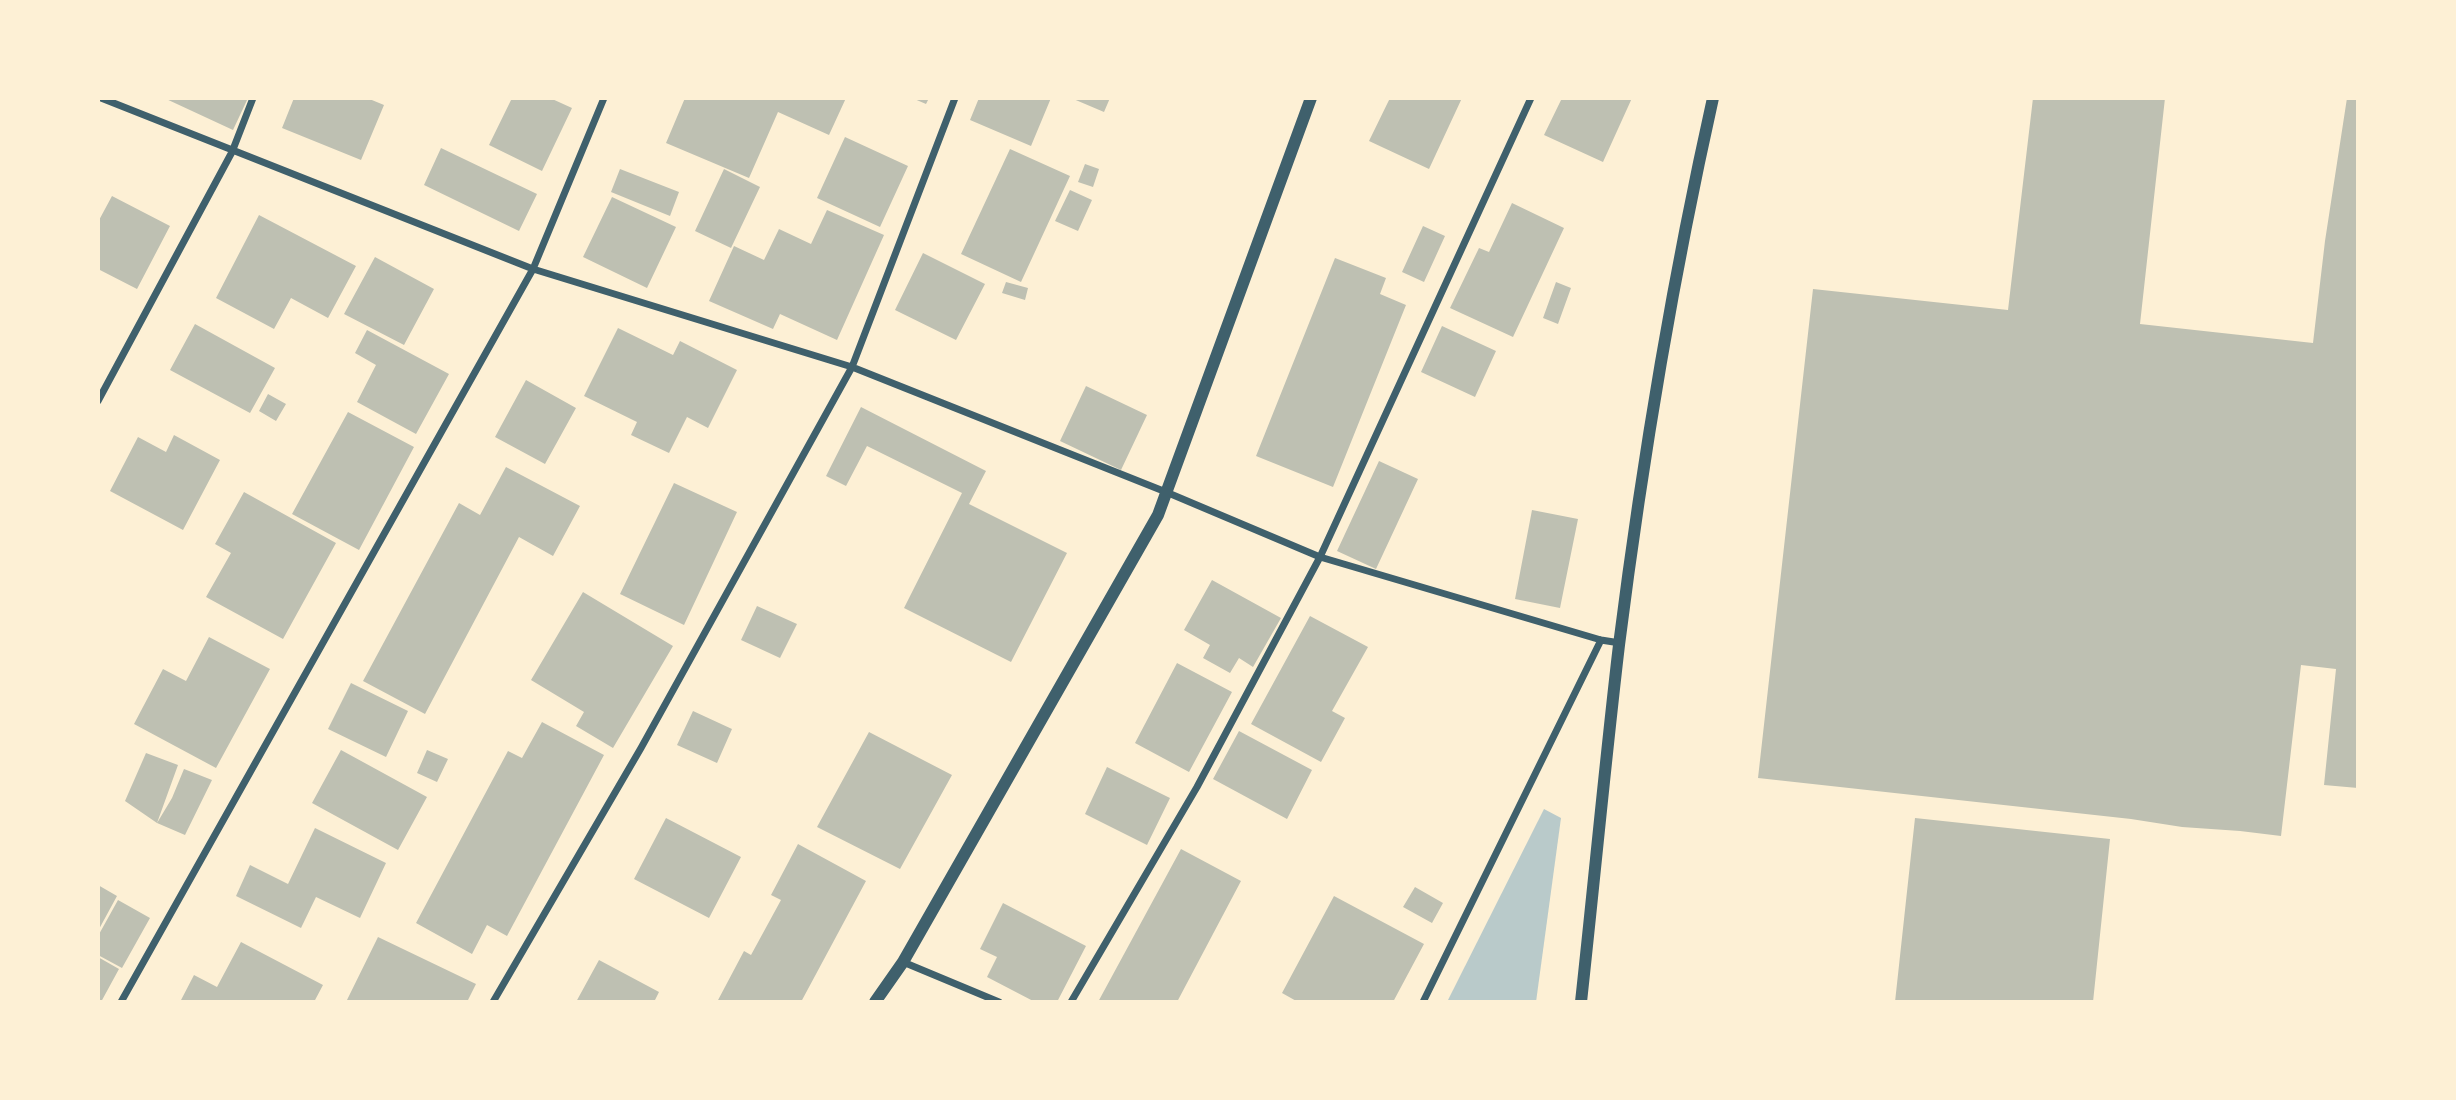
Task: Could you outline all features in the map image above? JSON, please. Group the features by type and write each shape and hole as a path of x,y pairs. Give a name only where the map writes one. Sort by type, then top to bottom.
{"street":[{"path":"101,98 533,269 852,367 1166,492 1320,557 1601,640 1620,643"},
{"path":"98,401 232,152 253,98"},
{"path":"121,1002 533,269 604,98"},
{"path":"493,1002 641,748 852,367 955,98"},
{"path":"875,1002 903,962 1158,515 1311,98"},
{"path":"1071,1002 1198,787 1320,557 1531,98"},
{"path":"1581,1002 1620,643 1680,257 1710,99"},
{"path":"1423,1002 1601,640"},
{"path":"903,962 999,1002"}],"shaded area":[{"path":"1544,809 1561,818 1536,1002 1447,1002"}],"building":[{"path":"164,98 248,98 233,130"},
{"path":"294,98 367,98 384,105 361,160 282,128"},
{"path":"512,98 550,98 572,108 542,171 489,145"},
{"path":"685,98 846,98 829,135 778,112 749,178 666,143"},
{"path":"912,98 929,98 926,104"},
{"path":"979,98 1051,98 1031,146 970,120"},
{"path":"1071,98 1110,98 1104,112"},
{"path":"1390,98 1462,98 1429,169 1369,141"},
{"path":"1562,98 1632,98 1603,162 1544,135"},
{"path":"2033,98 2165,98 2140,324 2313,343 2325,241 2347,98 2358,98 2358,788 2324,785 2336,669 2301,665 2281,836 1758,778 1813,289 2008,310"},
{"path":"845,137 908,166 880,227 817,198"},
{"path":"441,148 537,194 519,231 424,185"},
{"path":"1010,149 1070,176 1021,282 961,254"},
{"path":"1085,164 1099,169 1093,187 1078,182"},
{"path":"620,169 679,192 670,216 611,192"},
{"path":"724,169 760,187 731,248 695,231"},
{"path":"1070,190 1092,200 1078,231 1055,221"},
{"path":"112,196 170,226 137,289 98,269 98,222"},
{"path":"612,197 676,227 647,288 583,257"},
{"path":"1512,203 1564,228 1513,337 1450,308 1479,248 1489,252"},
{"path":"827,210 884,235 837,340 780,314 773,329 709,301 734,246 764,260 779,229 811,244"},
{"path":"259,215 356,266 328,318 291,298 274,329 216,298"},
{"path":"1423,226 1445,236 1424,282 1402,272"},
{"path":"923,253 985,284 956,340 895,310"},
{"path":"375,257 434,289 404,345 344,314"},
{"path":"1335,258 1386,278 1380,294 1406,305 1333,487 1256,456"},
{"path":"1006,282 1028,288 1025,300 1002,293"},
{"path":"1556,282 1571,288 1558,324 1543,318"},
{"path":"195,324 275,368 250,413 170,370"},
{"path":"1442,326 1496,351 1475,397 1421,372"},
{"path":"618,328 673,355 680,341 737,370 708,428 687,417 669,453 631,435 637,422 584,396"},
{"path":"367,330 449,374 416,434 357,402 376,365 355,353"},
{"path":"526,380 576,408 545,464 495,437"},
{"path":"1086,386 1147,415 1121,470 1060,441"},
{"path":"268,394 286,404 276,421 259,411"},
{"path":"861,407 986,471 969,504 1067,553 1011,662 904,608 962,493 867,446 846,486 826,476"},
{"path":"348,412 414,447 359,550 292,514"},
{"path":"174,435 220,460 183,530 110,491 138,437 166,452"},
{"path":"1379,461 1418,479 1376,569 1337,551"},
{"path":"506,467 580,506 553,556 519,537 425,714 363,681 459,503 480,515"},
{"path":"674,483 737,512 684,625 620,594"},
{"path":"244,492 336,543 283,639 206,597 231,553 215,544"},
{"path":"1532,510 1578,519 1560,608 1515,599"},
{"path":"1212,580 1281,618 1253,667 1239,658 1230,673 1203,658 1210,645 1184,630"},
{"path":"583,592 673,646 613,748 576,726 584,712 531,680"},
{"path":"757,606 797,624 780,658 741,640"},
{"path":"1310,616 1368,647 1332,711 1345,718 1321,762 1251,724"},
{"path":"209,637 270,669 216,768 134,724 163,669 186,681"},
{"path":"1177,663 1232,692 1189,772 1135,743"},
{"path":"351,683 408,711 386,757 328,729"},
{"path":"693,711 732,729 717,763 677,745"},
{"path":"542,722 604,755 507,936 487,925 472,954 416,923 508,751 522,758"},
{"path":"1239,731 1312,770 1287,819 1213,779"},
{"path":"869,732 952,775 900,869 817,827"},
{"path":"341,750 427,797 398,850 312,803"},
{"path":"427,750 448,759 437,782 417,773"},
{"path":"146,753 178,765 157,823 125,801"},
{"path":"1107,767 1170,798 1147,845 1085,814"},
{"path":"184,769 212,780 185,835 157,823 172,798"},
{"path":"666,818 741,857 709,918 634,879"},
{"path":"1915,818 2110,839 2093,1002 1895,1002"},
{"path":"315,828 386,863 360,918 316,897 301,928 236,896 250,865 288,884"},
{"path":"798,844 866,881 801,1002 717,1002 744,951 751,955 781,900 771,895"},
{"path":"1181,849 1241,881 1177,1002 1098,1002"},
{"path":"98,885 117,896 98,931"},
{"path":"1415,887 1443,903 1432,923 1403,907"},
{"path":"1334,896 1424,944 1393,1002 1298,1002 1282,993"},
{"path":"118,900 150,918 122,968 98,955 98,936"},
{"path":"1003,903 1086,946 1057,1002 1035,1002 987,977 997,957 980,949"},
{"path":"378,937 476,984 467,1002 346,1002"},
{"path":"241,942 323,985 314,1002 180,1002 194,975 217,987"},
{"path":"98,957 119,969 101,1002 98,1002"},
{"path":"599,960 659,992 654,1002 576,1002"}]}
